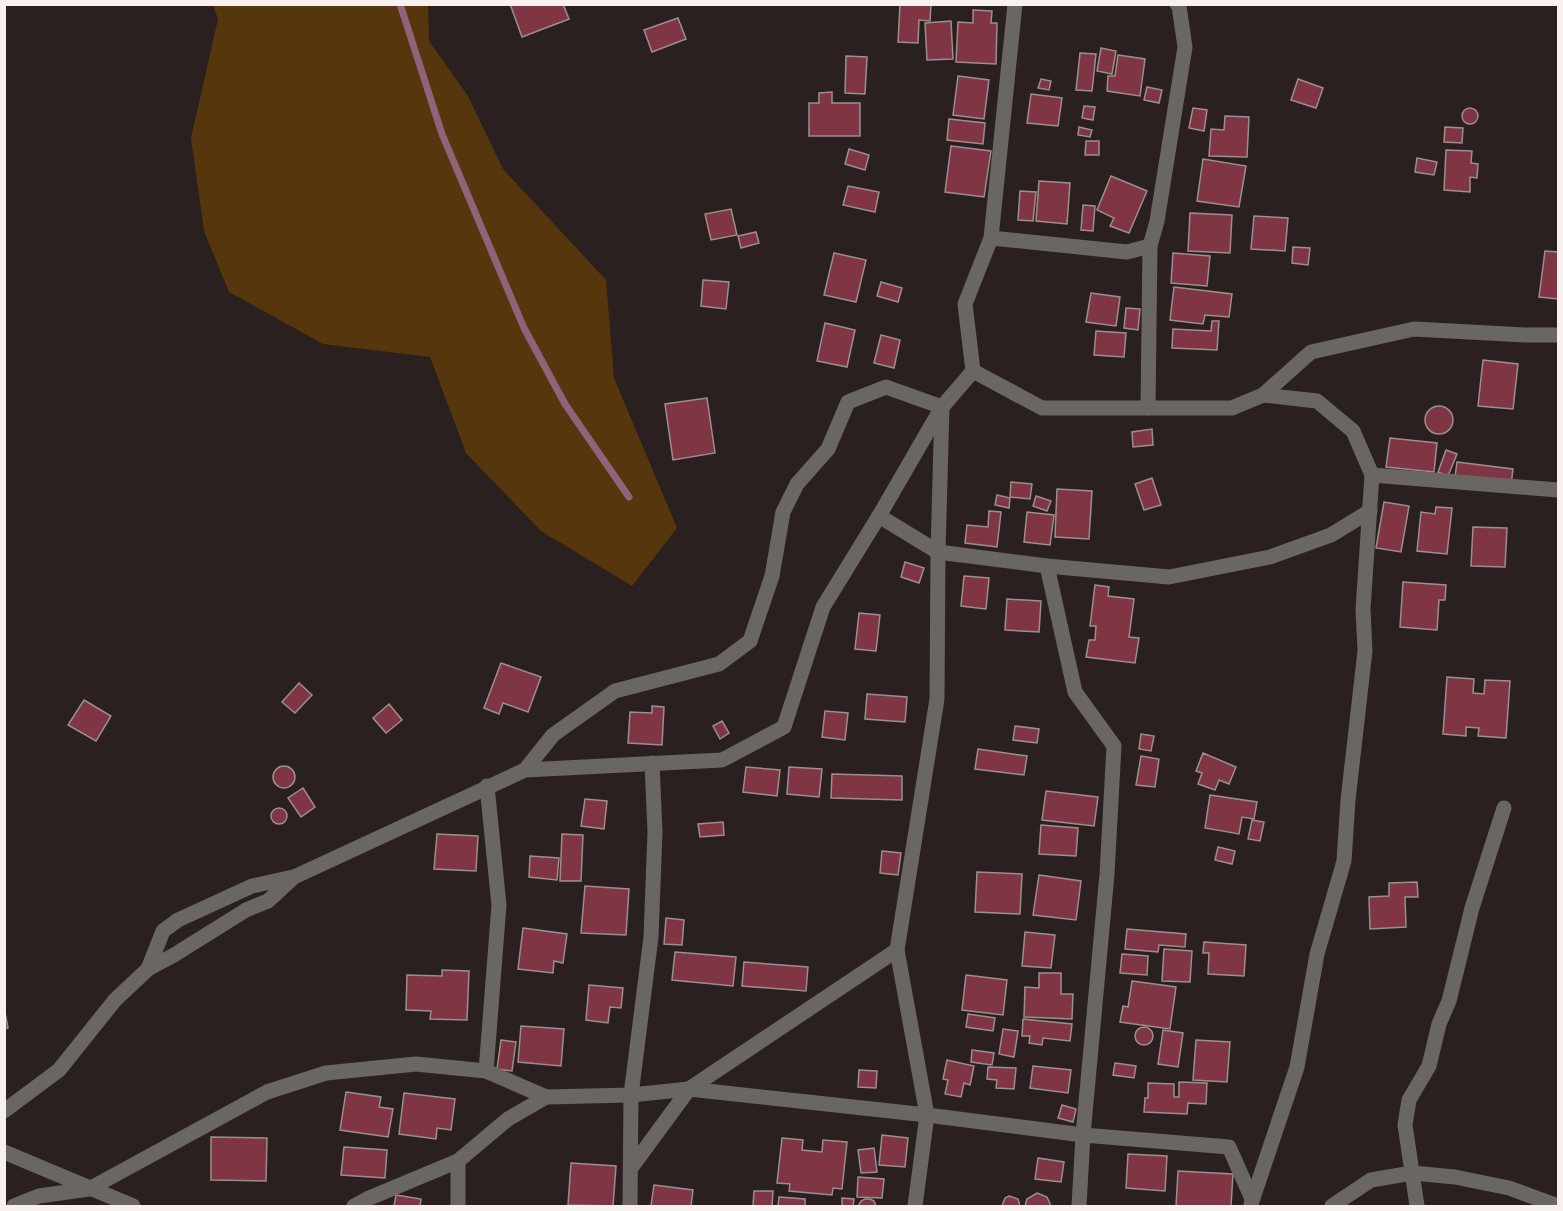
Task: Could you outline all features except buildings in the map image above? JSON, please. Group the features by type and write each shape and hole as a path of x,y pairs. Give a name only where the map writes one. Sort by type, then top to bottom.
{"street":[{"path":"148,969 163,931 178,921 252,886 294,877 525,770 722,760 784,727 823,607 942,407 973,371 965,304 991,238 1015,4"},
{"path":"1148,408 1150,246 1157,221 1185,47 1177,4"},
{"path":"991,238 1126,252 1150,246"},
{"path":"973,371 1042,408 1232,408 1263,395 1311,352 1414,329 1558,335"},
{"path":"525,770 553,735 615,691 719,664 750,640 772,576 783,512 797,484 828,449 848,402 886,387 942,407"},
{"path":"1251,1203 1297,1067 1317,954 1344,861 1348,800 1365,651 1363,609 1372,475 1353,431 1317,401 1263,395"},
{"path":"915,1206 927,1114 897,950 937,699 942,407"},
{"path":"1372,475 1558,490"},
{"path":"879,516 938,552 1047,566 1169,577 1269,557 1330,535 1370,511"},
{"path":"1047,566 1075,692 1114,746 1107,874 1083,1135 1079,1206"},
{"path":"630,1206 631,1095 651,937 655,832 652,763"},
{"path":"486,1071 500,905 487,786"},
{"path":"1417,1206 1405,1125 1409,1100 1429,1065 1439,1024 1449,1001 1472,908 1504,808"},
{"path":"4,1111 59,1071 115,1000 148,969 174,956 246,910 268,901 294,877"},
{"path":"631,1168 689,1089 897,950"},
{"path":"14,1206 39,1196 89,1189 267,1092 326,1073 416,1064 486,1071 546,1097 631,1095 689,1089 927,1114 1083,1135 1229,1148 1251,1203"},
{"path":"354,1206 458,1161 508,1119 546,1097"},
{"path":"4,1152 133,1206"},
{"path":"458,1161 458,1206"},
{"path":"1332,1206 1371,1180 1412,1173 1455,1177 1509,1188 1558,1206"}],"shaded area":[{"path":"213,5 428,5 429,41 468,96 503,169 606,280 614,378 677,528 632,586 541,531 466,453 430,357 323,344 229,292 204,231 191,138 218,19"}],"waterway":[{"path":"400,4 442,134 524,328 565,404 629,497"}]}
